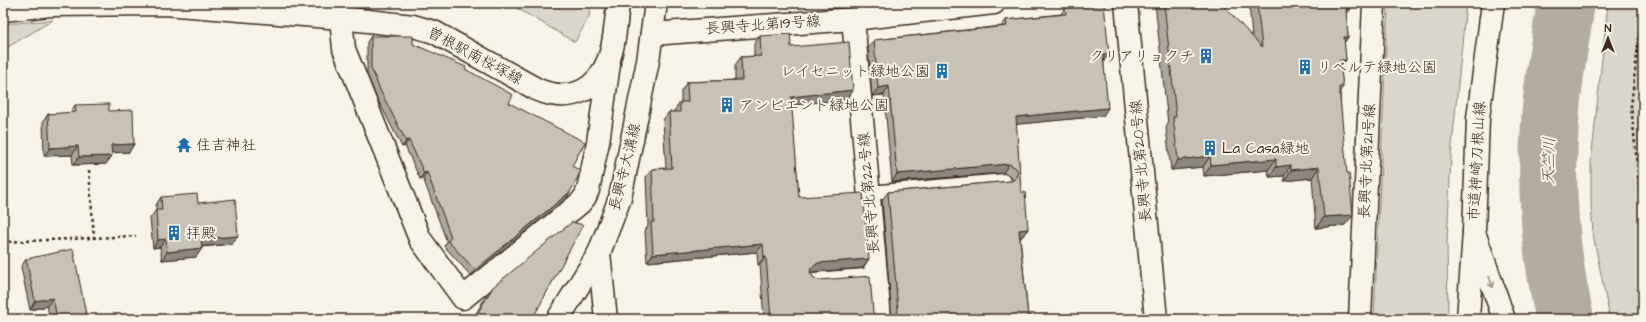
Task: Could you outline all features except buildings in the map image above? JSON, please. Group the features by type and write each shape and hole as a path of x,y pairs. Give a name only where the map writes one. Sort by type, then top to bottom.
{"street":[{"name":"曽根駅南桜塚線","path":"3,10 51,4 165,4 341,18 412,26 434,32 538,90 560,96 581,92 593,83 608,60 618,3"},
{"name":"長興寺大溝線","path":"558,319 599,253 623,186 648,61 656,3"},
{"name":"長興寺北第19号線","path":"652,34 853,19 994,3"},
{"name":"長興寺北第20号線","path":"1126,3 1156,319"},
{"name":"長興寺北第21号線","path":"1360,319 1374,3"},
{"name":"市道神崎刀根山線","path":"1468,319 1474,232 1478,118 1493,3"},
{"path":"341,18 344,49 420,239 463,298 580,203 585,197 588,190 598,142 613,36"},
{"name":"長興寺北第22号線","path":"853,19 880,319"},
{"path":"1474,232 1504,319"},
{"path":"599,253 606,319"}],"lane":[{"path":"869,193 1004,181"},
{"path":"813,280 876,275"}],"path":[{"path":"1643,4 1631,106 1643,220"},
{"path":"89,170 94,238"},
{"path":"3,242 136,236"}],"shaded area":[{"path":"508,3 591,3 589,17 575,42"},
{"path":"1388,3 1466,3 1451,156 1447,243 1448,319 1374,319"},
{"path":"1608,3 1643,3 1643,319 1610,319 1593,234 1591,162"},
{"path":"53,20 3,50 3,24"}],"waterway":[{"name":"天竺川","path":"1565,319 1552,246 1548,173 1552,93 1566,3"}],"place":[{"name":"クリアリョクチ","path":"1206,56"},
{"name":"リベルテ緑地公園","path":"1305,67"},
{"name":"レイセニット緑地公園","path":"942,71"},
{"name":"アンビエント緑地公園","path":"727,105"},
{"name":"住吉神社","path":"184,145"},
{"name":"La Casa緑地","path":"1210,148"},
{"name":"拝殿","path":"174,233"}]}
